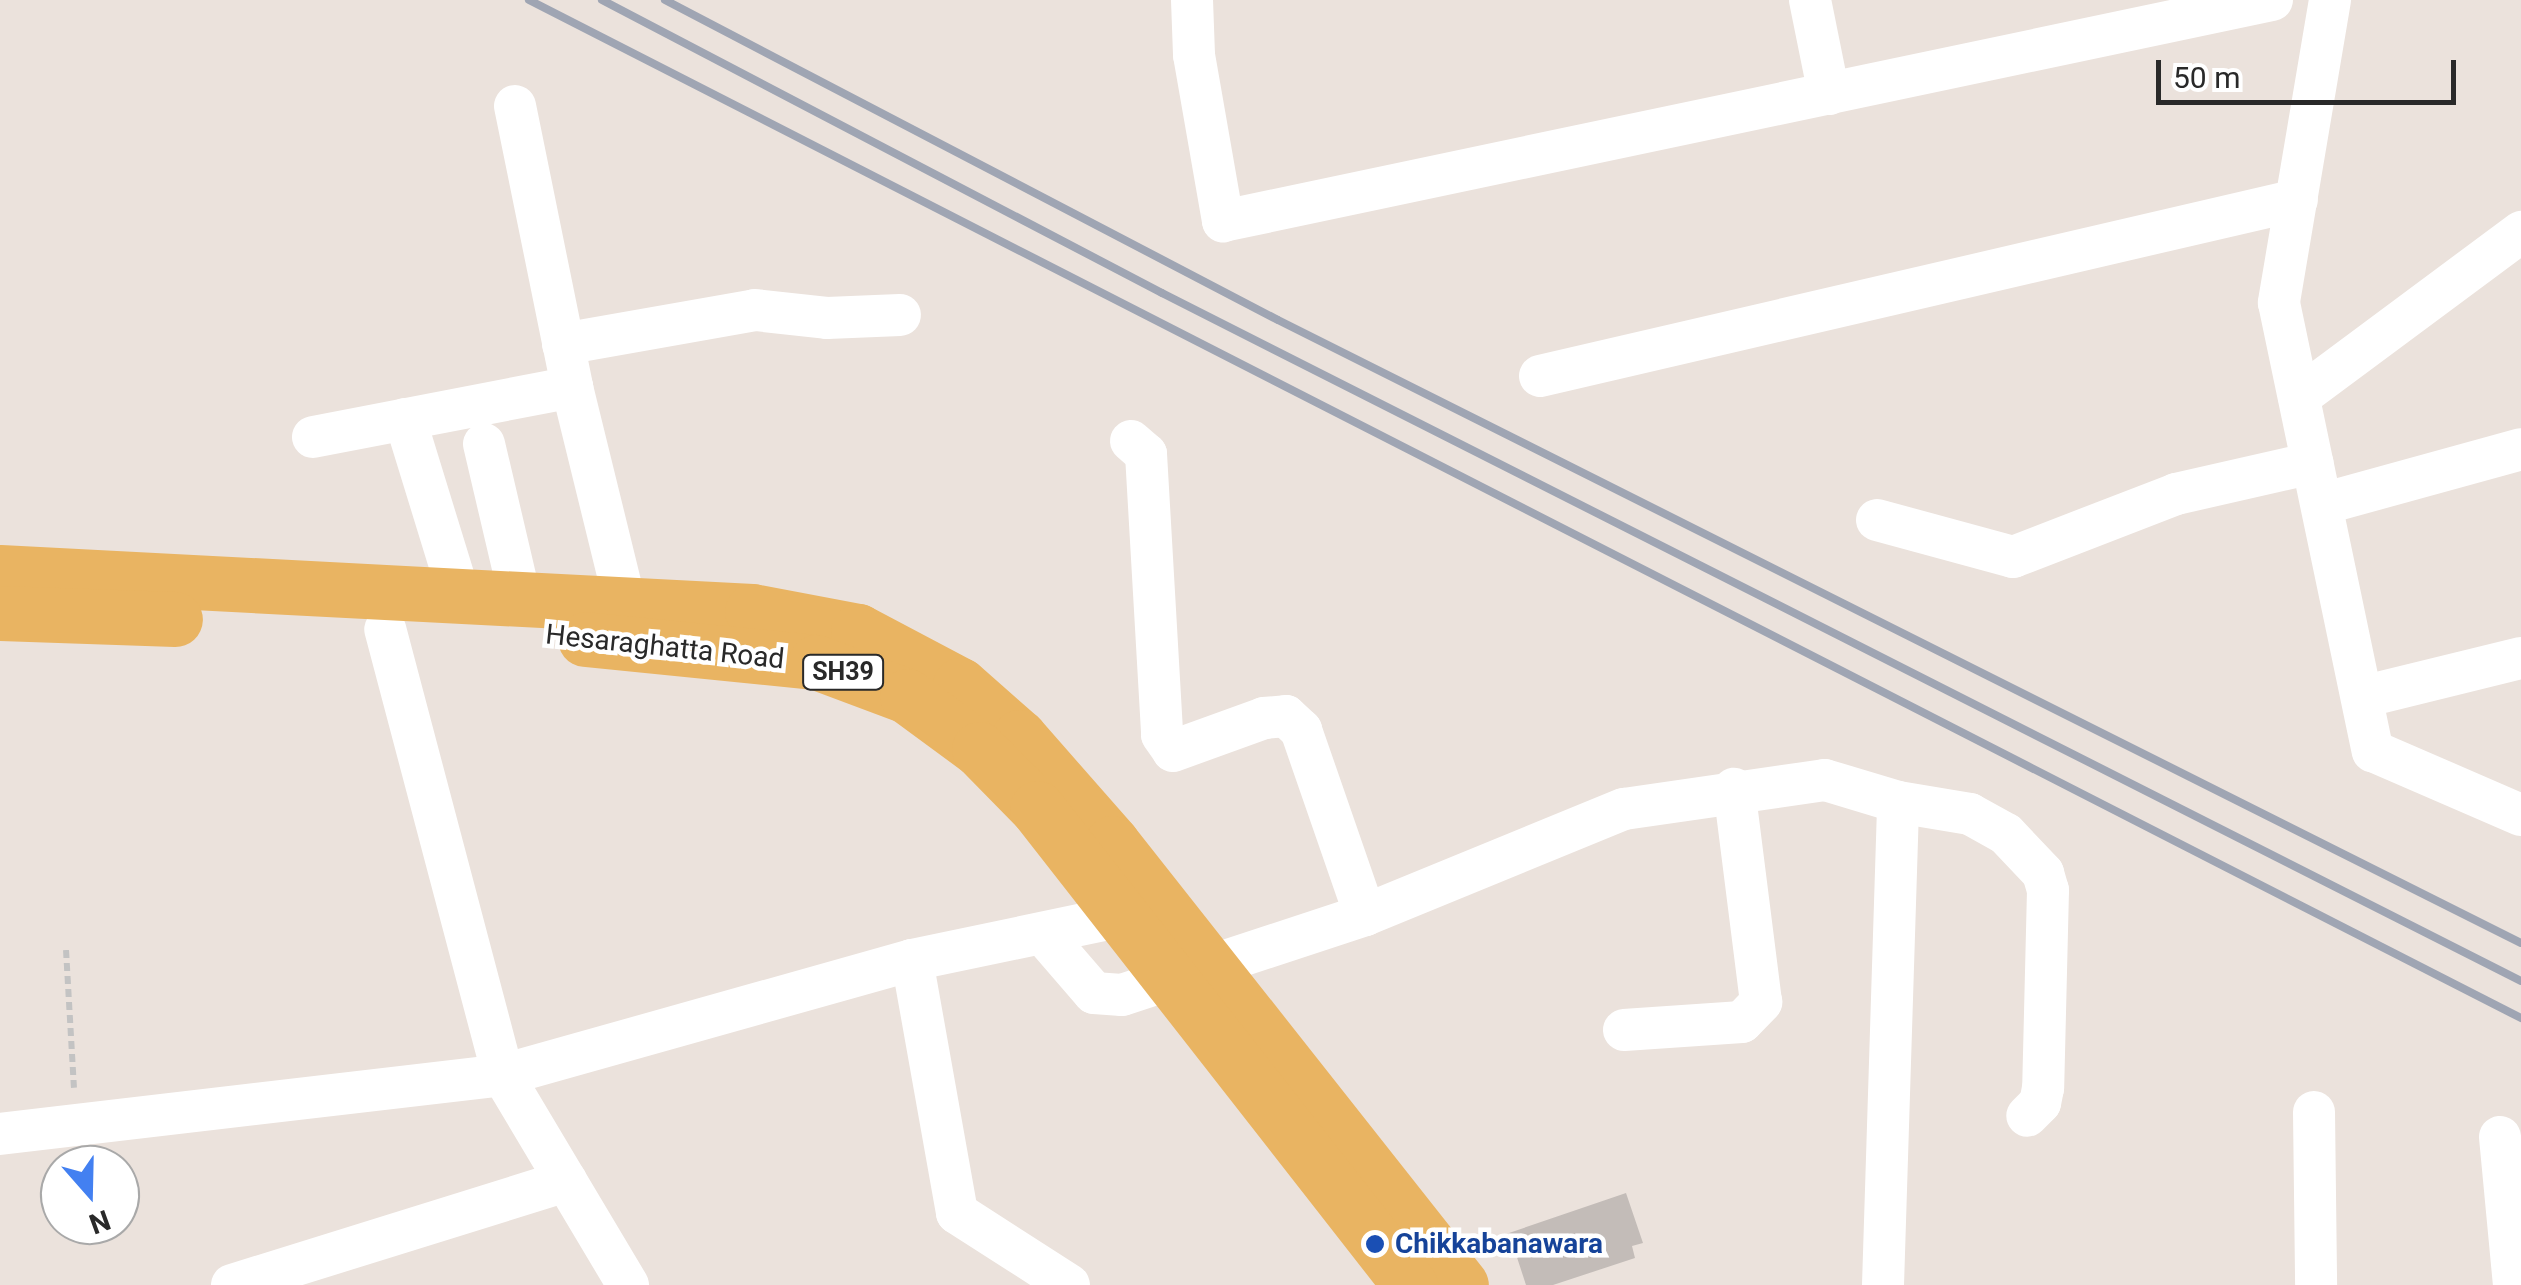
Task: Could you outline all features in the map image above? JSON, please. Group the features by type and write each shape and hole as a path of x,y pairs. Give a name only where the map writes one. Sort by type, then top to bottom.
{"main road":[{"path":"0,572 423,613 521,602 752,611 858,631 960,685 1019,737 1140,913 1410,1285"},
{"name":"Hesaraghatta Road","path":"0,613 423,613 816,662 908,696 979,749 1140,913"},
{"path":"1187,976 1461,1285"}],"street":[{"path":"1192,0 1194,55 1223,221 2272,0"},
{"path":"1810,0 1829,94"},
{"path":"2330,0 2280,303 2374,751 2521,816"},
{"path":"516,106 572,387 626,607"},
{"path":"1540,376 2297,200"},
{"path":"2299,397 2521,232"},
{"path":"563,344 756,310 828,318 900,315"},
{"path":"313,437 572,387"},
{"path":"404,419 423,613 503,1075 628,1285"},
{"path":"1131,441 1146,454 1162,735 1173,750 1264,718 1286,716 1302,730 1365,916"},
{"path":"484,444 521,602"},
{"path":"2322,504 2521,449"},
{"path":"1877,520 2014,558 2176,494 2313,462"},
{"path":"2362,697 2521,658"},
{"path":"1044,934 1094,993 1122,995 1365,916 1624,808 1734,789 1826,780 1898,802 1970,814 2006,834 2042,872 2048,890 2043,1088 2040,1103 2027,1116"},
{"path":"1624,1030 1742,1022 1760,1002 1734,789"},
{"path":"1883,1285 1898,802"},
{"path":"0,1134 503,1075 912,960 1140,913"},
{"path":"912,960 957,1213 1069,1285"},
{"path":"2314,1112 2316,1285"},
{"path":"2500,1138 2514,1285"},
{"path":"232,1285 566,1181"}],"path":[{"path":"66,950 76,1124"}],"building":[{"path":"1626,1193 1643,1243 1632,1246 1635,1258 1553,1285 1526,1285 1509,1233"}],"railway":[{"path":"529,0 2521,1018"},
{"path":"602,0 1162,293 2521,981"},
{"path":"665,0 1278,320 2521,943"}],"place":[{"name":"Chikkabanawara","path":"1375,1244"}]}
